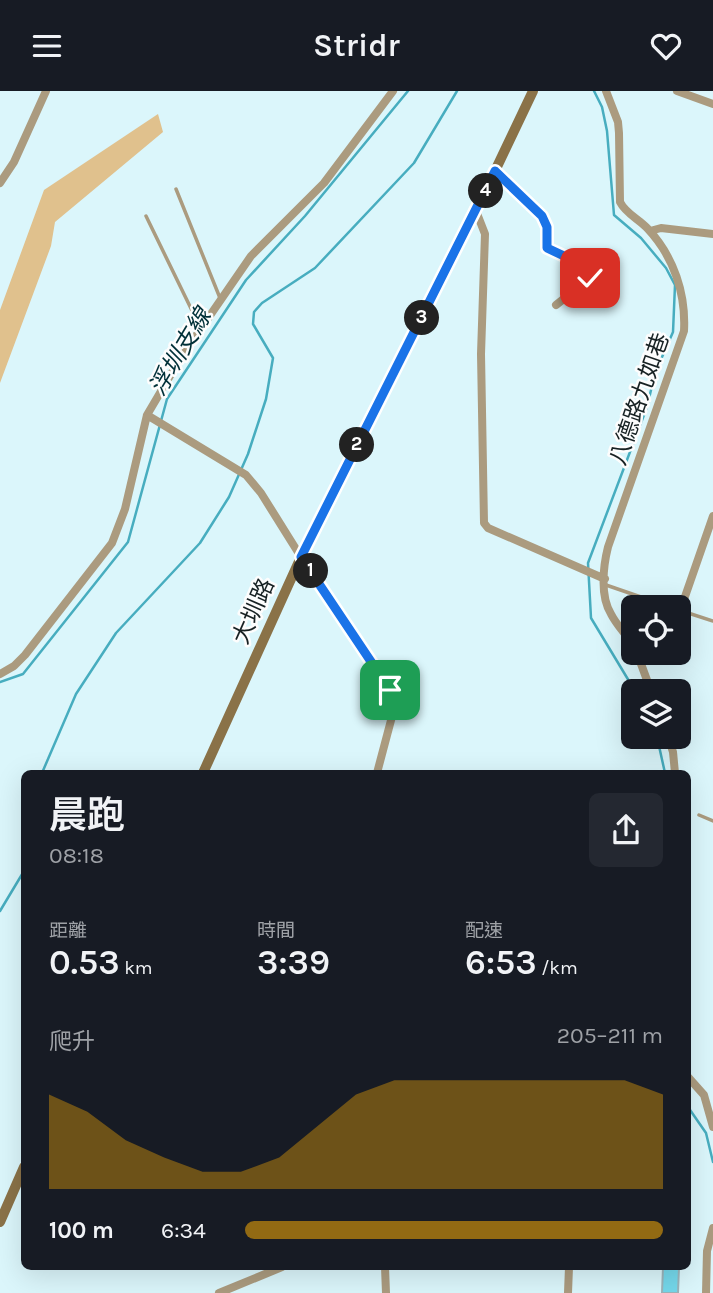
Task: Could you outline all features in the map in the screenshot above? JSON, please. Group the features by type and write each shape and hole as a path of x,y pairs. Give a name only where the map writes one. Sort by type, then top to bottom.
{"street":[{"path":"0,183 14,162 46,91"},
{"path":"1,674 24,655 112,543 125,509 147,415 201,329 251,256 324,183 393,91"},
{"name":"大圳路","path":"204,770 301,557 476,211 533,91"},
{"name":"八德路九如巷","path":"606,91 618,122 620,202 625,210 650,231 677,276 683,301 684,331 604,564 608,609 621,628"},
{"path":"677,91 713,104"},
{"path":"495,171 542,216 547,227 547,248 596,271 556,305"},
{"path":"476,211 485,234 481,354 484,523 488,528 595,573 605,582"},
{"path":"650,231 661,228 713,234"},
{"path":"147,415 240,471 261,493 393,694 394,709 378,770"},
{"path":"685,595 713,516"},
{"path":"672,749 675,770"},
{"path":"691,1080 704,1095 713,1127"},
{"path":"0,1222 21,1174"},
{"path":"706,1293 706,1251 713,1228"},
{"path":"219,1293 275,1270"},
{"path":"385,1270 386,1293"},
{"path":"568,1293 569,1270"}],"lane":[{"path":"176,189 221,300"},
{"path":"146,216 201,329"},
{"path":"605,582 639,595"},
{"path":"691,614 713,621"},
{"path":"699,815 713,821"}],"shaded area":[{"path":"158,114 163,132 55,222 51,246 0,383 0,310 44,190"}],"building":[{"path":"663,1270 679,1270 678,1293 662,1293"}],"waterway":[{"name":"浮圳支線","path":"0,682 23,674 128,542 167,399 246,280 305,216 408,91"},
{"path":"43,770 76,694 116,633 200,543 229,497 248,454 266,399 273,358 253,324 254,312 262,303 315,268 414,163 457,91"},
{"path":"594,91 602,107 607,131 614,215 641,238 666,268 675,285 673,332 655,373 647,407 588,563 591,618 628,679"},
{"path":"660,749 664,770"},
{"path":"0,911 21,876"},
{"path":"691,1111 706,1133 713,1162"}],"route":[{"path":"390,690 301,557 495,171 542,216 547,227 547,248 596,271 590,278"}]}
